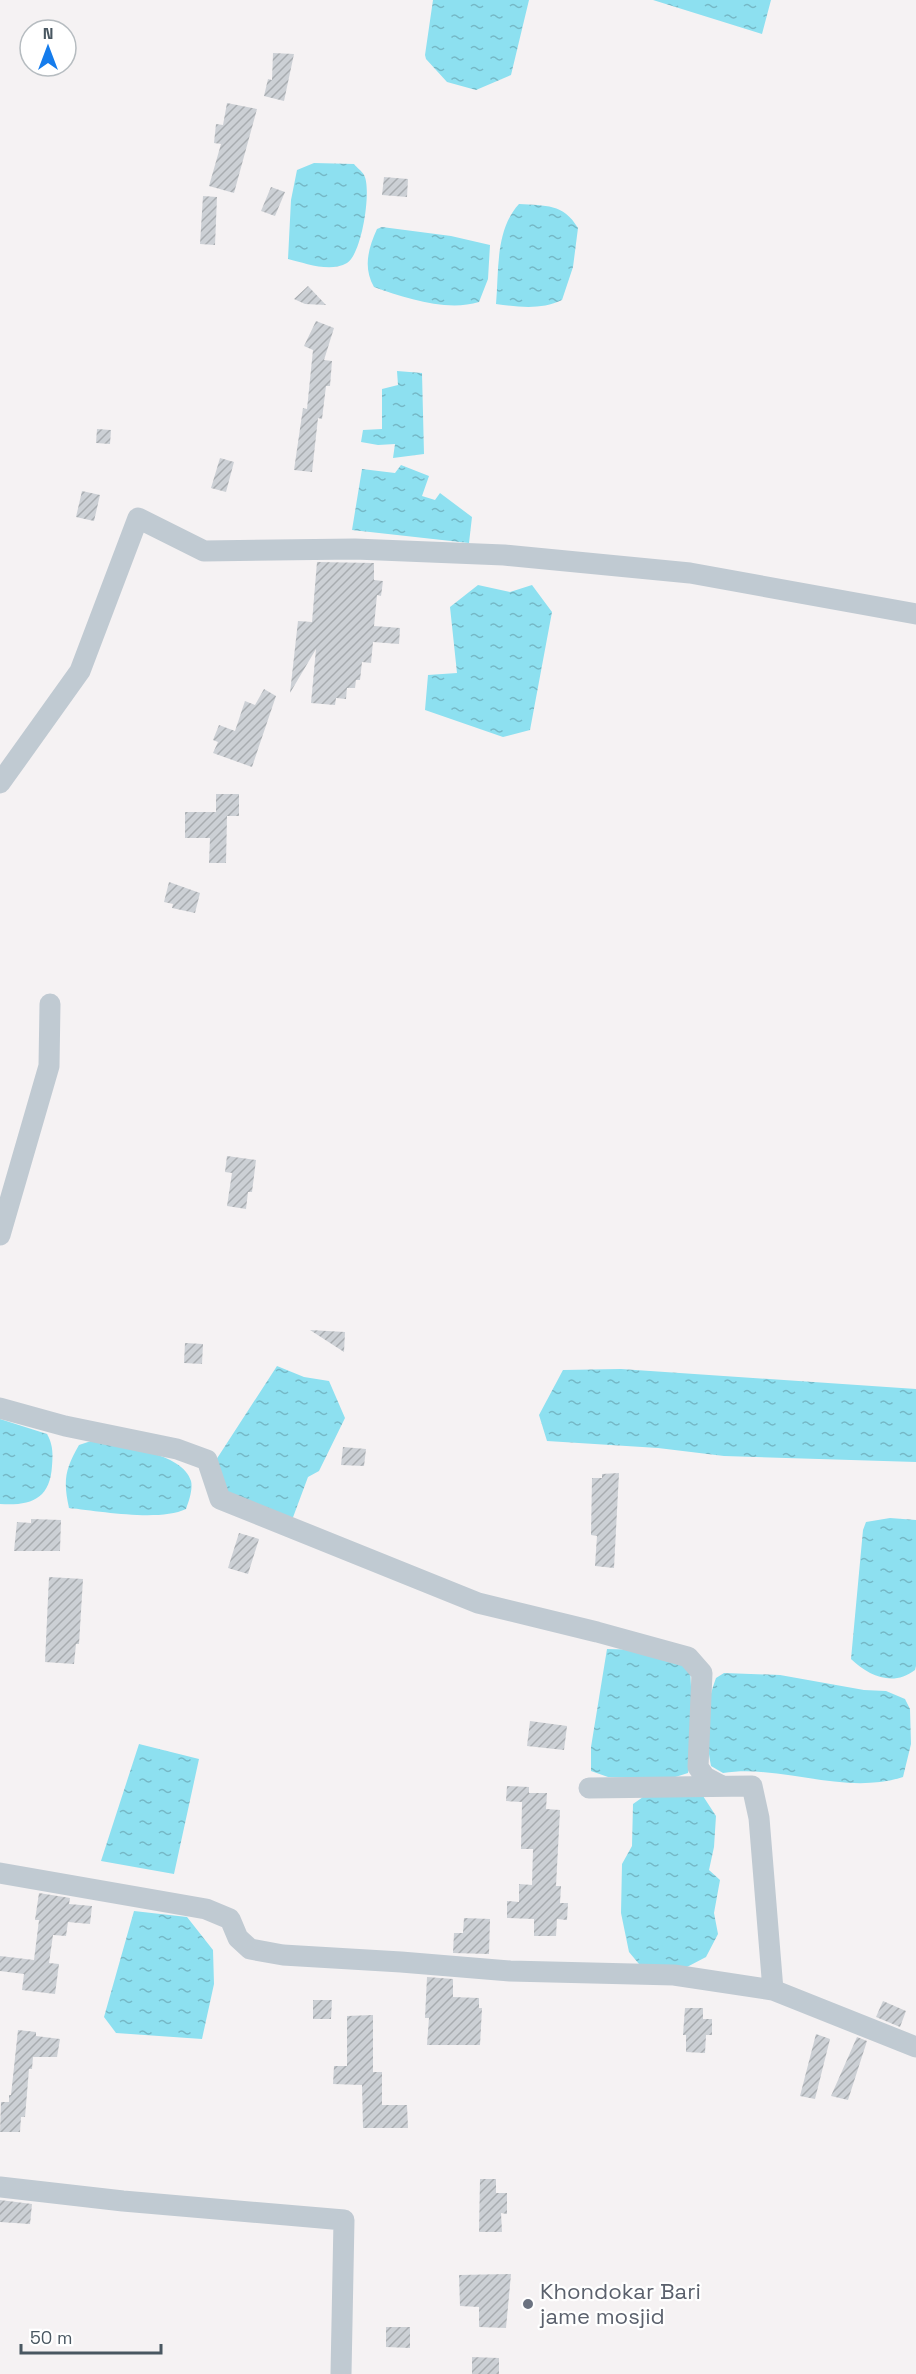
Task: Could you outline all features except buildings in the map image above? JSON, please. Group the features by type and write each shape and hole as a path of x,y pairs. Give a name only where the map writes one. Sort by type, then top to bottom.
{"street":[{"path":"0,783 80,671 138,518 204,551 355,549 504,555 690,573 916,614"},
{"path":"0,1234 49,1066 50,1004"},
{"path":"0,1408 65,1425 177,1449 207,1461 220,1500 303,1534 478,1603 688,1657 702,1673 698,1767 705,1777 722,1786"},
{"path":"589,1788 752,1786 759,1818 773,1990"},
{"path":"0,1873 206,1909 230,1919 238,1938 250,1949 272,1953 510,1971 674,1975 773,1990 916,2047"},
{"path":"0,2187 123,2201 344,2220 341,2374"}],"water":[{"path":"433,0 529,0 511,75 476,90 447,82 425,55"},
{"path":"653,0 771,0 762,34"},
{"path":"314,163 354,164 363,174 366,182 366,207 361,235 352,257 340,266 325,267 288,259 291,200 297,170"},
{"path":"519,204 553,207 566,214 578,228 573,267 562,300 538,306 521,307 496,304 502,238 511,214"},
{"path":"382,227 451,236 490,245 488,279 479,302 467,305 440,305 374,287 369,273 368,258 377,229"},
{"path":"397,371 422,373 424,454 393,458 395,444 378,445 361,442 363,430 382,429 382,389 398,385"},
{"path":"401,465 429,476 422,496 435,500 440,493 472,517 469,543 352,530 362,469 395,473"},
{"path":"478,585 510,592 532,585 552,612 530,730 503,737 425,710 428,675 457,673 450,607"},
{"path":"277,1366 304,1377 329,1381 345,1418 319,1471 308,1477 292,1520 224,1498 216,1460"},
{"path":"621,1369 916,1389 916,1462 724,1456 658,1448 547,1441 539,1415 563,1370"},
{"path":"0,1419 47,1434 50,1442 52,1466 47,1486 43,1493 30,1502 0,1504"},
{"path":"94,1440 149,1452 176,1463 186,1471 191,1481 186,1509 161,1515 145,1515 69,1508 66,1475 71,1461 79,1445"},
{"path":"890,1518 916,1520 916,1666 915,1670 898,1678 873,1674 851,1659 863,1530 866,1522"},
{"path":"607,1649 646,1650 690,1667 694,1746 688,1773 669,1779 608,1777 591,1771 591,1747"},
{"path":"724,1673 780,1675 864,1690 886,1691 905,1699 910,1709 911,1744 903,1777 880,1782 858,1783 768,1772 723,1773 711,1766 707,1721 709,1701 716,1678"},
{"path":"139,1744 199,1759 174,1874 101,1861"},
{"path":"703,1796 716,1816 714,1847 709,1870 720,1880 714,1913 718,1934 706,1957 685,1968 644,1970 629,1952 621,1913 622,1864 632,1846 633,1804 643,1797"},
{"path":"134,1911 187,1917 213,1950 214,1984 202,2039 116,2033 104,2017"}],"place":[{"name":"Khondokar Bari jame mosjid","path":"528,2304"}]}
